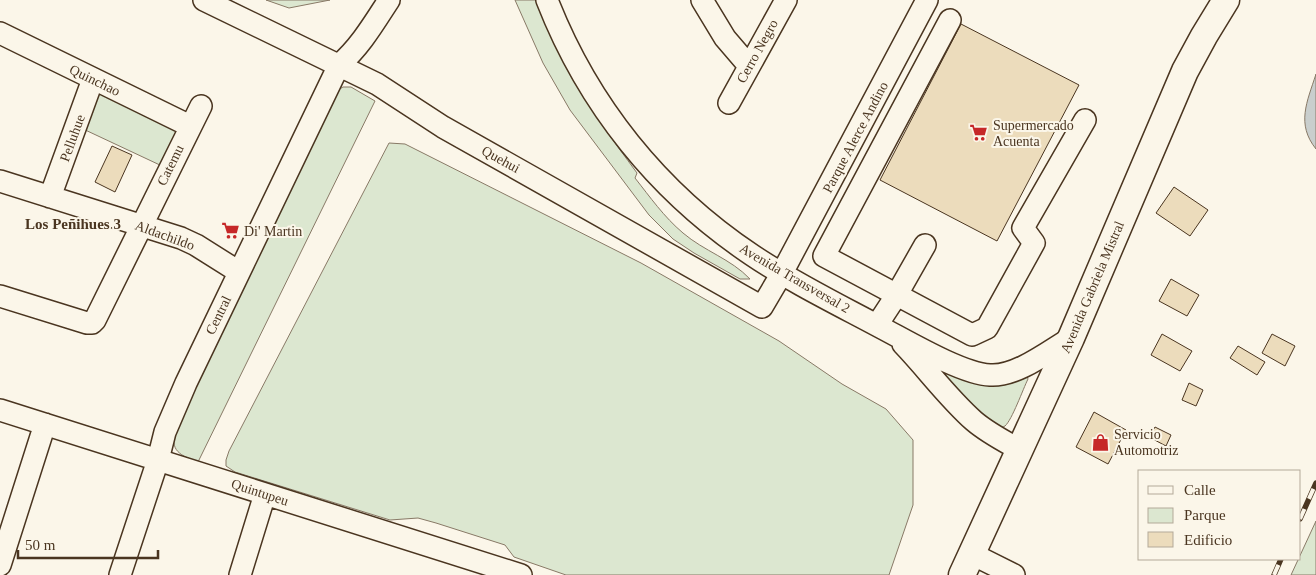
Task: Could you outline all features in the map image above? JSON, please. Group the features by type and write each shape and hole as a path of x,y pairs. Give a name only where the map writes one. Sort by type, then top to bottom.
{"main road":[{"name":"Avenida Gabriela Mistral","path":"967,564 1071,338 1184,71 1226,0"}],"street":[{"name":"Quehui","path":"204,0 377,84 443,127 762,307 782,273"},
{"name":"Central","path":"120,575 173,412 339,65 350,56 389,0"},
{"name":"Avenida Transversal 2","path":"547,0 566,45 583,78 608,116 644,161 701,216 751,254 885,329 968,370 990,375 1000,375 1026,365 1071,338"},
{"path":"702,0 726,38 748,66"},
{"name":"Cerro Negro","path":"729,103 786,0"},
{"name":"Parque Alerce Andino","path":"782,273 927,0"},
{"path":"950,20 824,256 972,335 987,328 1034,243 1023,228 1085,120"},
{"name":"Quinchao","path":"0,33 190,126"},
{"name":"Pelluhue","path":"50,197 93,79"},
{"name":"Catemu","path":"0,296 88,324 92,323 201,106"},
{"name":"Aldachildo","path":"0,181 180,238 196,245 239,272"},
{"path":"885,329 896,296 925,245"},
{"name":"Avenida Transversal 2","path":"885,329 921,363 955,403 975,422 996,437 1020,450"},
{"name":"Quintupeu","path":"0,410 521,575"},
{"path":"0,566 45,424"},
{"path":"240,575 266,494"},
{"path":"967,564 1014,575"}],"green space":[{"path":"266,0 330,0 289,8"},
{"path":"515,0 537,0 558,51 574,81 637,173 635,178 658,207 683,233 743,272 750,279 740,279 694,253 673,239 649,215 570,110 543,63"},
{"path":"343,87 351,87 375,101 198,462 190,459 180,453 174,445 177,425 338,90"},
{"path":"101,91 177,130 177,135 162,166 81,128 92,96"},
{"path":"389,143 405,144 641,263 779,341 842,384 886,409 913,440 913,505 889,575 566,575 514,557 505,545 418,518 390,520 235,472 226,466 229,451"},
{"path":"937,368 989,386 1006,384 1027,376 1028,379 1008,423 1003,427 998,427 990,425"},
{"path":"1316,521 1316,575 1291,575 1298,560 1301,560 1301,553"}],"shaded area":[{"path":"1316,74 1316,149 1306,131 1305,113"}],"building":[{"name":"Supermercado Acuenta","path":"961,24 1079,85 997,241 880,180"},
{"path":"112,146 132,155 115,192 95,182"},
{"path":"1174,187 1208,210 1190,236 1156,213"},
{"path":"1171,279 1199,295 1187,316 1159,301"},
{"path":"1162,334 1192,351 1180,371 1151,355"},
{"path":"1272,334 1295,346 1285,366 1262,353"},
{"path":"1238,346 1265,362 1257,375 1230,358"},
{"path":"1189,383 1203,390 1196,406 1182,400"},
{"path":"1094,412 1126,430 1108,464 1076,447"},
{"path":"1155,427 1171,435 1166,446 1149,437"}],"railway":[{"path":"1301,517 1316,483"},
{"path":"1274,575 1281,560"}],"place":[{"name":"Supermercado Acuenta","path":"979,133"},
{"name":"Di' Martin","path":"230,231"},
{"name":"Servicio Automotriz","path":"1100,442"}],"district":[{"name":"Los Peñihues 3","path":"73,224"}]}
